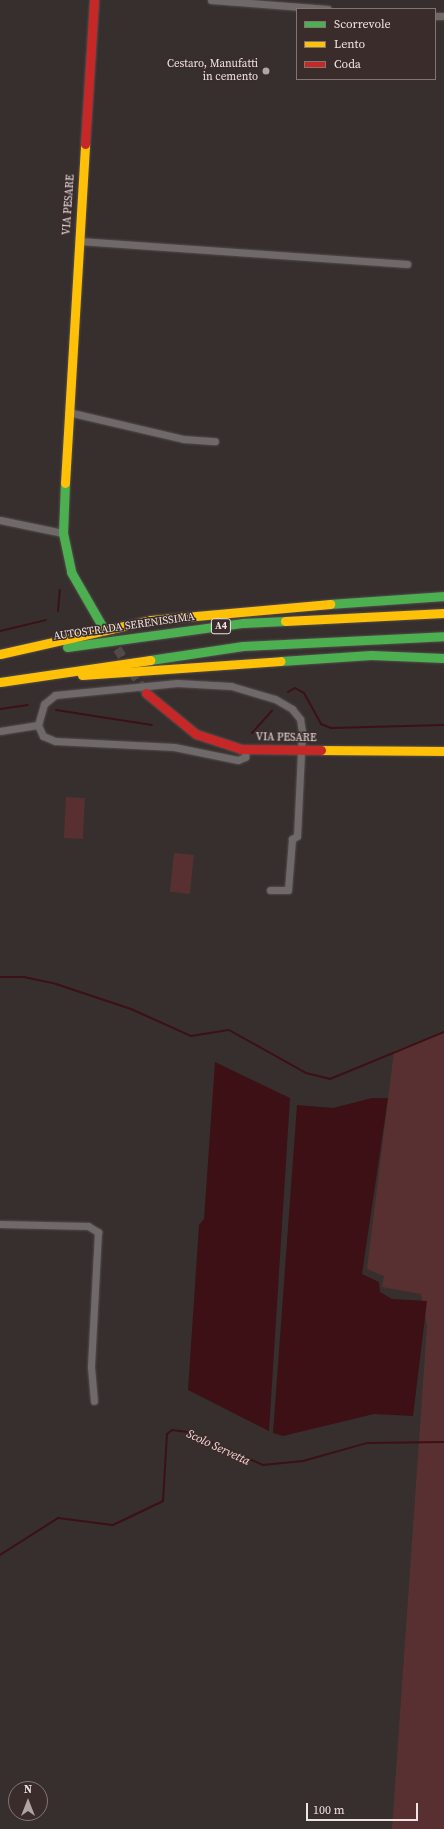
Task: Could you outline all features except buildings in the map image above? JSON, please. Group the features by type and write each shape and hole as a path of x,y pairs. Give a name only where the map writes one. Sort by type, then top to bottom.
{"main road":[{"name":"VIA PESARE","path":"94,0 68,412 63,533 76,584 102,626"},
{"path":"0,654 190,615 444,596"},
{"name":"AUTOSTRADA SERENISSIMA","path":"0,660 141,635 243,623 444,613"},
{"name":"A4","path":"0,683 149,657 243,646 444,636"},
{"path":"0,683 13,686 111,673 355,656 444,658"},
{"name":"VIA PESARE","path":"146,693 196,734 246,750 444,750"}],"street":[{"path":"211,0 315,8"},
{"path":"79,241 408,264"},
{"path":"68,412 183,439 215,441"},
{"path":"0,520 63,533"},
{"path":"246,750 245,757 238,760 180,747 55,741 43,736 38,725 48,700 68,692 208,682 253,692 292,708 300,719 303,751 297,836 292,839 288,890 270,890"},
{"path":"0,731 38,725"},
{"path":"0,1224 88,1226 98,1232 91,1367 94,1401"}],"shaded area":[{"path":"66,797 85,798 83,839 64,838"},
{"path":"174,853 194,855 190,894 170,892"},
{"path":"444,1032 444,1829 392,1829 427,1326 421,1294 382,1287 384,1276 367,1269 394,1051"},
{"path":"215,1062 290,1098 269,1431 188,1390 199,1225 204,1219"},
{"path":"372,1098 388,1098 362,1274 379,1282 380,1292 392,1299 427,1301 413,1416 374,1414 283,1436 273,1433 297,1105 333,1108"}],"waterway":[{"path":"58,611 60,590"},
{"path":"0,631 46,620"},
{"path":"288,692 295,688 304,693 321,724 331,728 444,725"},
{"path":"0,709 28,705"},
{"path":"56,710 152,725"},
{"path":"252,733 272,711"},
{"path":"0,977 24,977 56,984 131,1009 191,1036 229,1030 306,1073 330,1079 444,1032"},
{"name":"Scolo Servetta","path":"0,1555 58,1518 113,1525 163,1501 167,1434 172,1430 188,1432 263,1465 303,1461 367,1443 444,1442"}],"tunnel":[{"path":"110,637 146,693"}],"traffic: fast":[{"path":"65,483 63,533 71,572 102,626"},
{"path":"330,604 444,596"},
{"path":"67,647 243,623 285,621"},
{"path":"150,660 243,646 444,636"},
{"path":"281,661 371,655 444,658"}],"traffic: slow":[{"path":"65,483 85,144"},
{"path":"0,654 151,620 330,604"},
{"path":"285,621 444,613"},
{"path":"0,682 150,660"},
{"path":"82,675 281,661"},
{"path":"321,750 444,751"}],"traffic: jam":[{"path":"85,144 94,0"},
{"path":"146,693 196,734 241,749 321,750"}],"place":[{"name":"Cestaro, Manufatti in cemento","path":"266,71"}]}
